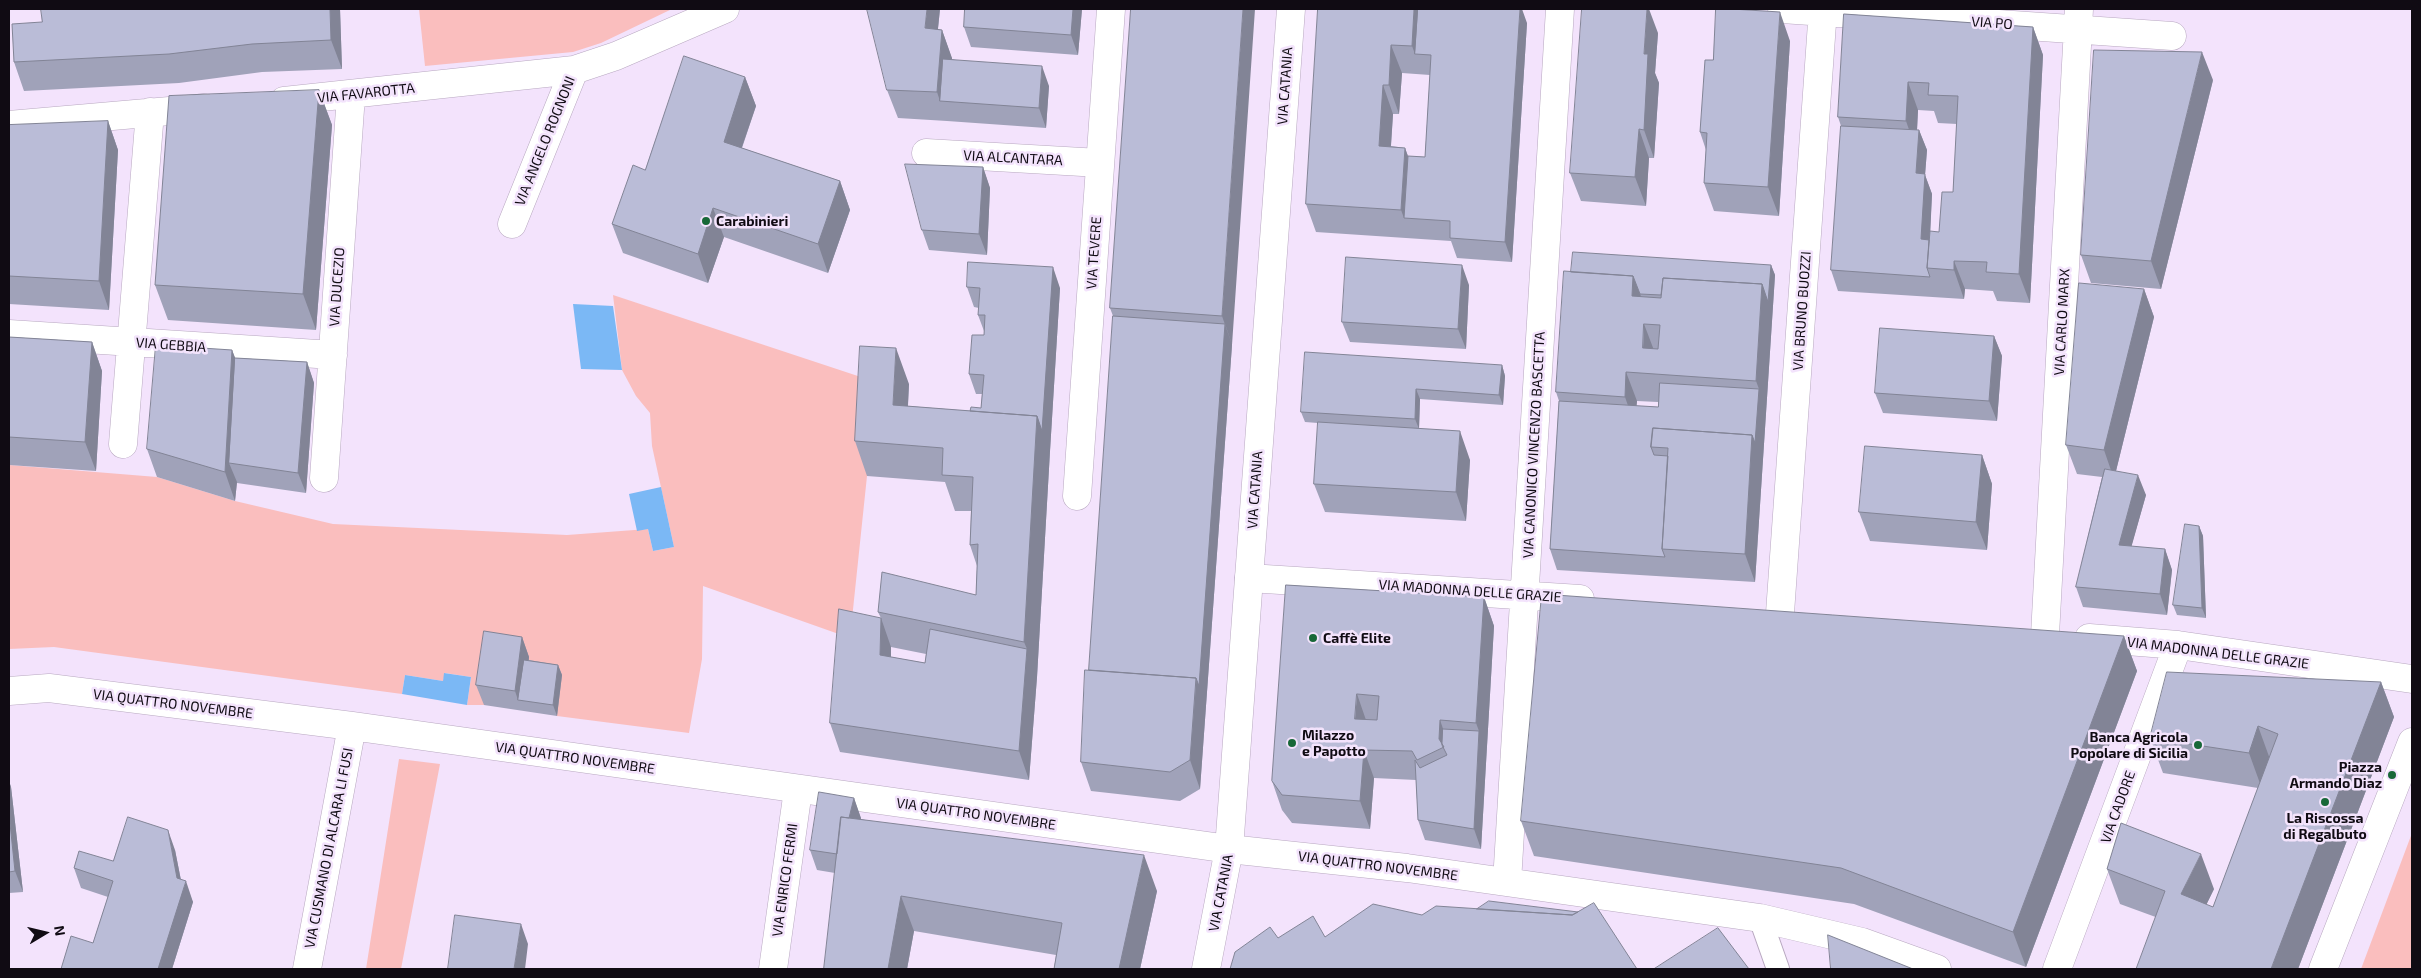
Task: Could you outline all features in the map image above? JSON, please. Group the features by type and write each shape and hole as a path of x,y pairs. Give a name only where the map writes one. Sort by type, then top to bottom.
{"street":[{"name":"VIA ANGELO ROGNONI","path":"512,224 574,70 616,56 725,9"},
{"name":"VIA TEVERE","path":"1076,496 1111,9"},
{"name":"VIA CATANIA","path":"1206,969 1229,849 1291,9"},
{"name":"VIA CANONICO VINCENZO BASCETTA","path":"1507,882 1560,9"},
{"name":"VIA PO","path":"1782,9 2079,19 2172,36"},
{"name":"VIA BRUNO BUOZZI","path":"1780,613 1823,10"},
{"name":"VIA CARLO MARX","path":"2045,635 2079,19"},
{"name":"VIA FAVAROTTA","path":"255,103 351,95 574,70"},
{"name":"VIA DUCEZIO","path":"324,478 351,95"},
{"path":"9,125 227,106"},
{"path":"124,444 150,112"},
{"name":"VIA ALCANTARA","path":"926,153 1100,163"},
{"name":"VIA GEBBIA","path":"9,334 333,355"},
{"name":"VIA MADONNA DELLE GRAZIE","path":"1249,578 1603,600"},
{"path":"1751,611 1810,615"},
{"name":"VIA MADONNA DELLE GRAZIE","path":"2015,633 2178,645 2410,678"},
{"name":"VIA CADORE","path":"2057,969 2178,645"},
{"name":"VIA QUATTRO NOVEMBRE","path":"9,691 50,688 352,726 1229,849 1407,868 1760,918 1862,942 1937,969"},
{"name":"VIA CUSMANO DI ALCARA LI FUSI","path":"306,969 352,726"},
{"path":"2323,969 2412,742"},
{"name":"VIA ENRICO FERMI","path":"773,969 798,790"}],"lane":[{"path":"1760,918 1778,969"}],"shaded area":[{"path":"419,9 672,9 601,43 573,52 425,66"},
{"path":"613,295 873,381 867,476 850,638 703,586 702,659 689,733 557,716 491,652 484,705 467,705 471,677 445,673 443,681 405,675 402,694 54,647 9,649 9,465 157,477 235,501 333,524 567,535 648,529 653,551 674,547 652,446 650,413 636,396 622,370"},
{"path":"399,759 440,764 401,969 366,969"},
{"path":"2412,833 2412,969 2361,969"}],"water":[{"path":"573,304 613,306 622,370 581,369"},
{"path":"661,487 674,547 653,551 648,529 637,531 629,494"},
{"path":"444,673 471,677 467,705 402,694 405,675 443,681"}],"building":[{"path":"41,9 330,9 331,40 252,44 169,54 14,62 12,24 42,22"},
{"path":"867,9 927,9 925,28 942,30 937,92 887,90"},
{"path":"965,9 1073,9 1071,35 964,27"},
{"path":"1131,9 1243,9 1222,316 1110,308"},
{"path":"1318,9 1414,9 1412,46 1391,45 1389,85 1383,85 1379,146 1405,148 1401,210 1306,204"},
{"path":"1418,9 1520,9 1505,242 1450,238 1450,221 1404,218 1408,156 1425,157 1431,55 1415,54"},
{"path":"1582,9 1647,9 1644,54 1648,54 1644,130 1639,129 1635,177 1570,173"},
{"path":"1716,9 1780,12 1768,187 1704,183 1707,133 1700,132 1705,60 1713,60"},
{"path":"1844,14 2033,27 2019,274 1986,272 1987,262 1954,261 1954,270 1927,268 1930,231 1939,232 1942,192 1953,192 1958,96 1928,95 1929,83 1908,82 1906,121 1838,117"},
{"path":"2094,50 2202,52 2151,261 2081,255"},
{"path":"684,56 745,77 724,142 840,181 818,244 713,208 698,254 612,224 633,165 645,170"},
{"path":"943,59 1042,66 1039,108 940,101"},
{"path":"319,90 303,294 155,285 169,96"},
{"path":"108,121 99,281 9,276 9,125"},
{"path":"1841,126 1919,130 1916,173 1925,174 1921,239 1929,240 1927,268 1930,277 1831,270"},
{"path":"905,164 983,167 979,234 922,230"},
{"path":"1573,252 1771,265 1768,302 1762,284 1663,278 1661,295 1640,294 1633,276 1571,272"},
{"path":"1346,257 1462,265 1458,329 1342,322"},
{"path":"968,262 1053,267 1042,431 1037,416 970,411 971,407 981,408 984,375 969,374 972,335 984,335 985,315 978,315 980,288 967,287"},
{"path":"1564,271 1633,276 1632,296 1661,298 1663,278 1762,284 1756,381 1626,372 1625,397 1556,392","holes":["1644,324 1660,325 1658,349 1643,348"]},
{"path":"2079,283 2144,289 2104,450 2066,445"},
{"path":"1113,316 1225,324 1199,686 1196,678 1089,670"},
{"path":"1880,328 1994,336 1989,401 1875,393"},
{"path":"9,337 92,342 85,442 9,437"},
{"path":"156,345 232,350 225,472 147,449"},
{"path":"860,346 896,348 893,405 1037,416 1024,642 878,612 882,572 976,595 978,544 970,545 973,477 942,475 943,448 855,441"},
{"path":"1305,352 1502,365 1499,395 1416,389 1415,419 1301,412"},
{"path":"235,358 307,362 298,473 229,463"},
{"path":"1660,383 1759,389 1755,443 1752,435 1653,428 1651,447 1654,455 1668,456 1662,549 1665,557 1550,549 1559,401 1658,407"},
{"path":"1318,422 1460,431 1456,492 1314,484"},
{"path":"1653,428 1752,435 1745,554 1662,549 1668,448 1651,447"},
{"path":"1865,446 1982,455 1976,522 1859,512"},
{"path":"2105,469 2138,475 2119,545 2165,549 2160,594 2076,587"},
{"path":"2185,524 2199,526 2202,608 2173,605"},
{"path":"1286,585 1484,597 1476,723 1440,720 1439,739 1444,747 1417,760 1412,751 1364,750 1360,801 1282,795 1272,781","holes":["1357,694 1379,696 1377,720 1355,719"]},
{"path":"1542,594 2124,636 2013,932 1841,868 1521,821"},
{"path":"839,609 881,618 880,655 925,663 930,629 1027,649 1019,751 830,723"},
{"path":"484,631 522,637 515,691 476,685"},
{"path":"524,660 558,665 553,705 518,700"},
{"path":"1085,670 1196,678 1190,760 1170,772 1081,762"},
{"path":"2167,672 2381,682 2271,969 2136,969 2165,891 2107,869 2121,823 2201,854 2181,894 2213,907 2278,734 2258,726 2249,753 2150,738"},
{"path":"1443,729 1479,731 1474,829 1418,820 1415,760 1420,768 1447,755 1442,745"},
{"path":"819,792 854,798 849,818 841,817 837,854 810,850"},
{"path":"9,814 15,871 9,872"},
{"path":"128,817 168,830 177,878 186,881 158,969 61,969 71,936 93,943 113,881 74,868 79,851 113,861"},
{"path":"841,817 1144,855 1119,969 1054,969 1062,923 901,896 888,969 824,969"},
{"path":"1489,901 1578,912 1572,915 1477,909"},
{"path":"1594,903 1637,969 1230,969 1235,952 1270,927 1278,938 1313,916 1325,937 1373,904 1422,915 1436,906 1572,915"},
{"path":"455,915 521,924 514,969 448,969"},
{"path":"1718,928 1749,969 1654,969"},
{"path":"1828,935 1913,969 1831,969"}],"place":[{"name":"Carabinieri","path":"706,221"},
{"name":"Caffè Elite","path":"1313,638"},
{"name":"Milazzo e Papotto","path":"1292,743"},
{"name":"Banca Agricola Popolare di Sicilia","path":"2198,745"},
{"name":"Piazza Armando Diaz","path":"2392,775"},
{"name":"La Riscossa di Regalbuto","path":"2325,802"}]}
